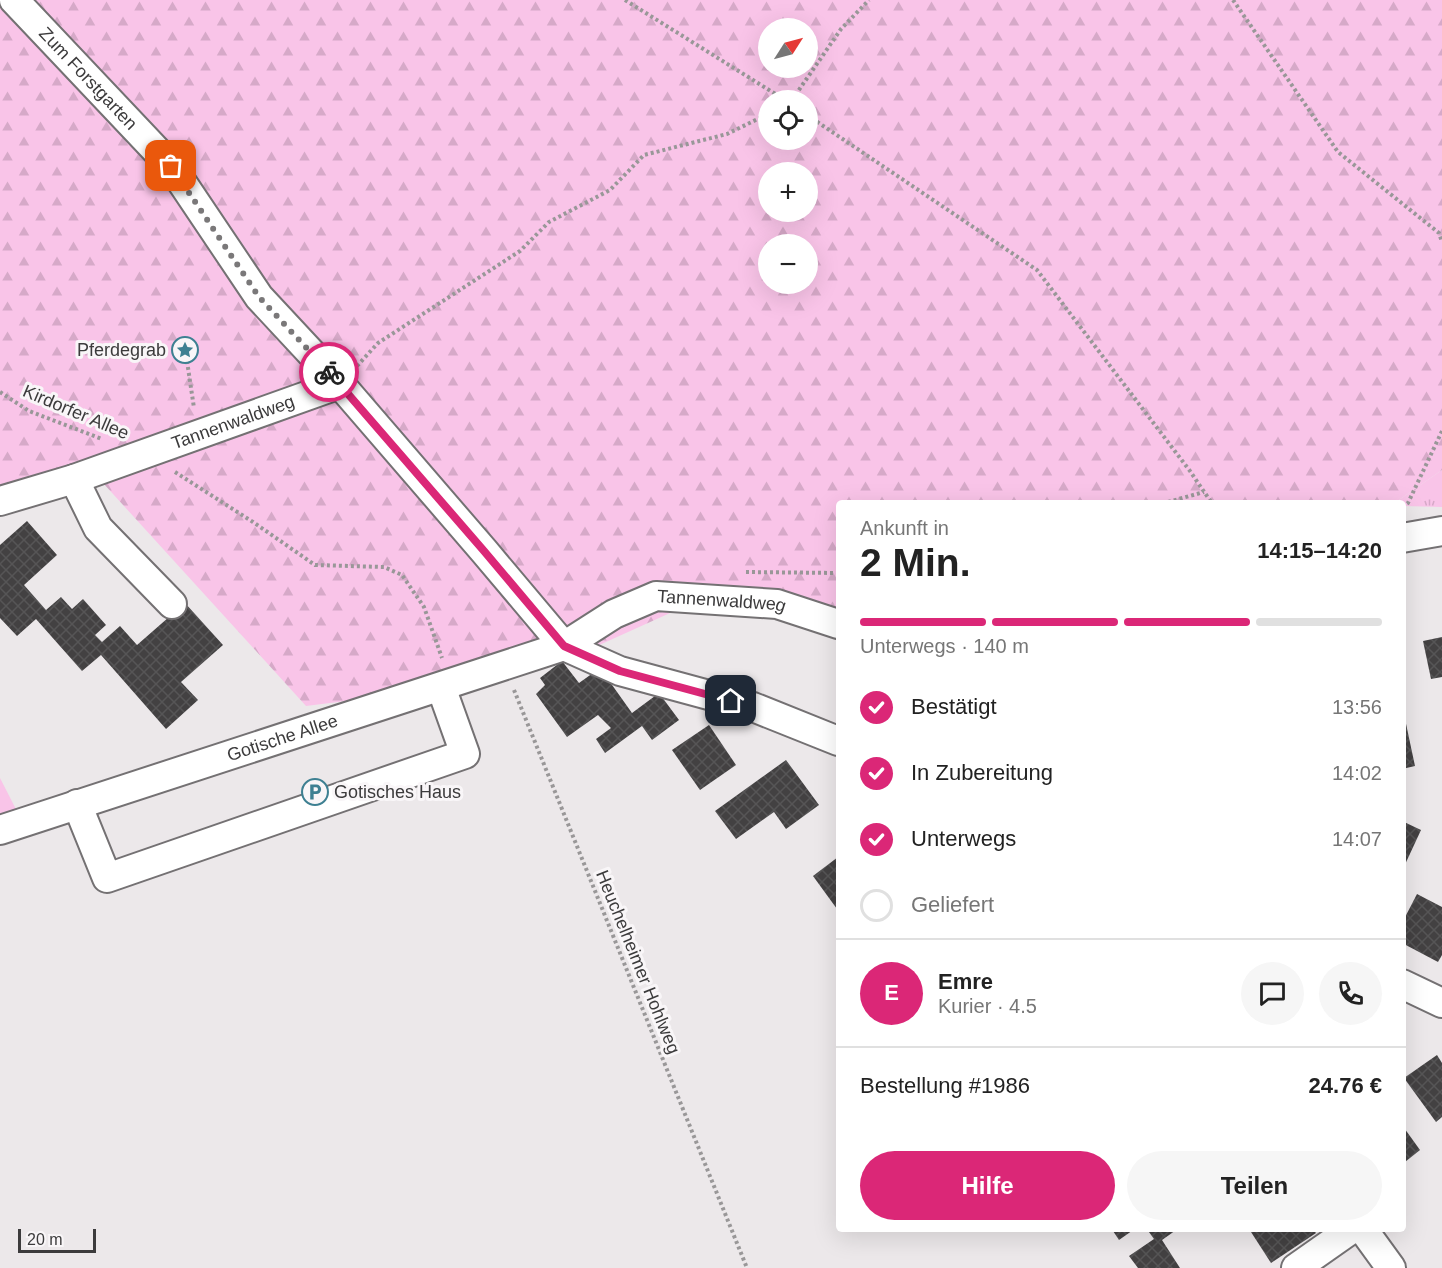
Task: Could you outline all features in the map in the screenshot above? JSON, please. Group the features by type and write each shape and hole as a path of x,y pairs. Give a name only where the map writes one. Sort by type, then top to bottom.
{"street":[{"name":"Zum Forstgarten","path":"14,0 171,166 259,297 340,384"},
{"name":"Tannenwaldweg","path":"0,501 75,479 340,384"},
{"path":"340,384 564,646 620,671 753,707 836,740"},
{"path":"75,479 98,528 172,604"},
{"path":"1406,537 1442,531"},
{"name":"Tannenwaldweg","path":"564,646 614,614 656,596 777,604 836,623"},
{"name":"Gotische Allee","path":"0,830 564,646"},
{"path":"76,804 107,878 465,754 446,685"},
{"path":"1406,986 1442,1003"},
{"path":"1296,1268 1347,1232"},
{"path":"1365,1232 1390,1268"}],"path":[{"path":"625,0 769,90"},
{"path":"799,90 841,29 869,0"},
{"path":"1233,0 1338,152 1439,233 1442,242"},
{"path":"340,384 378,343 520,251 549,222 610,190 644,155 727,134 758,119"},
{"path":"818,122 1037,270 1210,500"},
{"path":"179,343 190,343 194,347 194,356 187,361 178,359 175,351 179,343"},
{"path":"187,361 198,434"},
{"name":"Kirdorfer Allee","path":"0,392 30,411 142,455 193,483 315,565 384,567 402,575 424,607 446,685"},
{"path":"1406,504 1442,431"},
{"path":"1175,500 1204,492"},
{"name":"Heuchelheimer Hohlweg","path":"505,667 747,1268"}],"green space":[{"path":"0,0 1442,0 1442,470 1399,500 836,500 836,621 690,604 575,656 442,689 306,706 93,472 0,506"},
{"path":"1442,470 1442,507 1406,506 1406,500 1399,500"},
{"path":"0,778 21,819 0,825"}],"building":[{"path":"27,521 57,555 24,585 46,610 61,597 72,609 83,599 106,625 95,635 102,642 120,626 137,645 185,603 223,645 181,682 198,700 166,729 101,655 82,671 36,619 17,636 0,618 0,545"},
{"path":"1442,637 1442,677 1431,679 1423,641"},
{"path":"562,661 579,683 600,668 632,713 659,693 679,720 652,740 642,726 605,753 596,739 611,728 598,715 567,737 536,694 545,685 540,678"},
{"path":"1406,724 1415,766 1406,768"},
{"path":"709,725 736,765 700,790 672,750"},
{"path":"786,760 819,805 786,829 774,812 736,839 715,811"},
{"path":"1406,823 1421,830 1406,862"},
{"path":"836,859 836,908 813,876"},
{"path":"1417,894 1442,907 1442,955 1438,962 1406,945 1406,915"},
{"path":"1437,1055 1442,1063 1442,1117 1436,1122 1406,1081 1406,1077"},
{"path":"1406,1131 1420,1150 1406,1161"},
{"path":"1114,1232 1130,1232 1119,1240"},
{"path":"1149,1232 1173,1232 1162,1240 1180,1268 1138,1268 1129,1256 1154,1239"},
{"path":"1251,1232 1316,1233 1271,1263"}],"way so far":[{"path":"171,166 259,297 329,372"}],"place":[{"name":"Pferdegrab","path":"185,350"},
{"name":"Gotisches Haus","path":"315,792"}],"route":[{"path":"329,372 564,646 620,671 731,701"}]}
